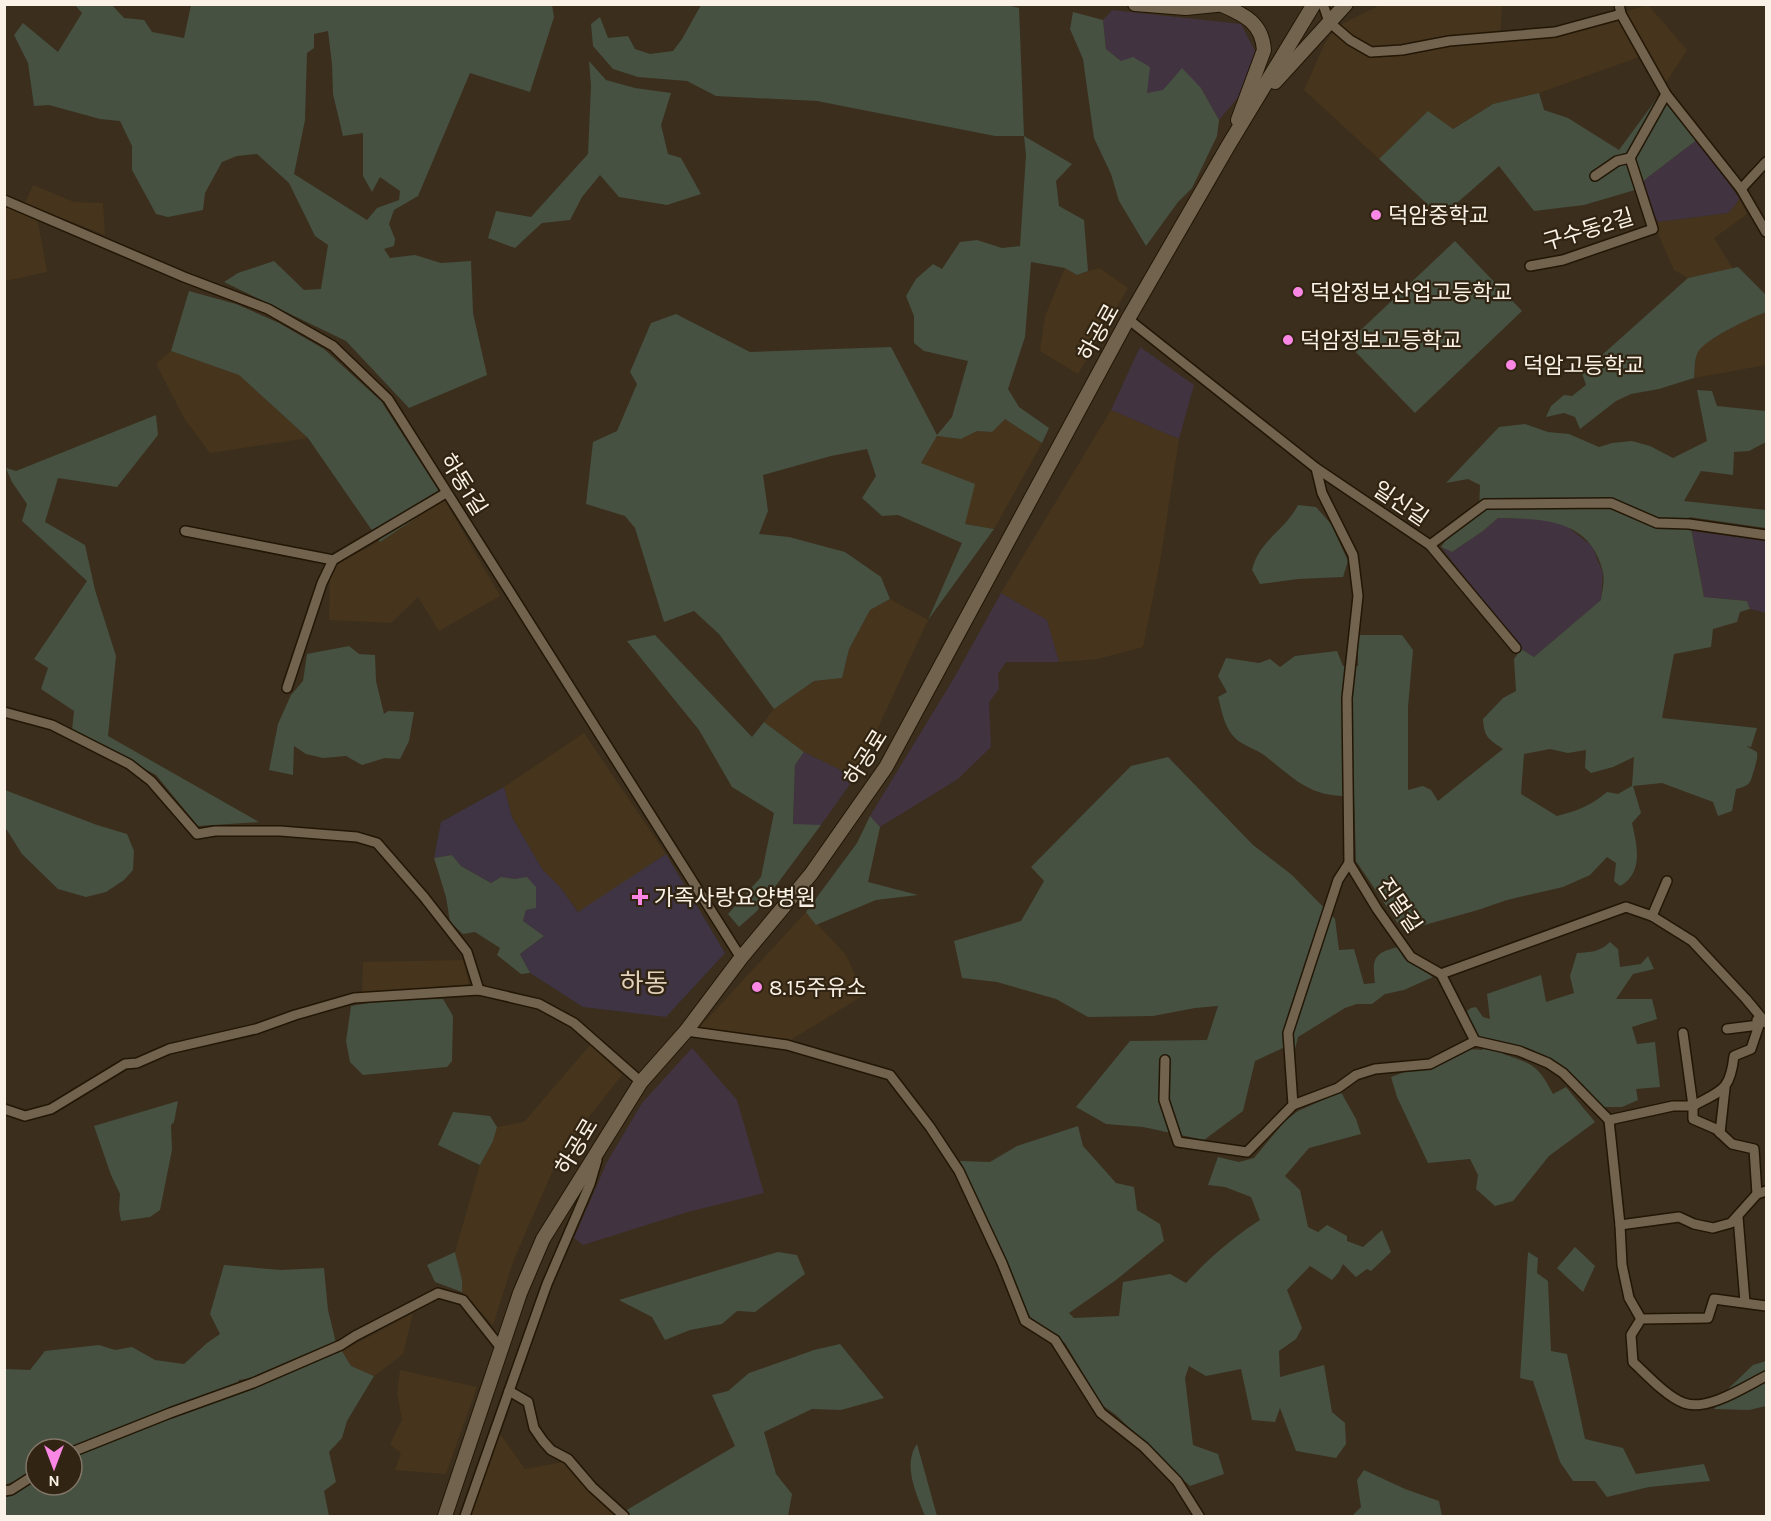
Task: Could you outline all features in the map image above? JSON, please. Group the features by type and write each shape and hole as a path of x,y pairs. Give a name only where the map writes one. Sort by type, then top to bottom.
{"main road":[{"path":"1135,4 1186,8 1224,5 1242,13 1258,27 1264,50 1228,146"},
{"name":"하공로","path":"445,1516 520,1293 543,1239 641,1082 686,1031 741,958 811,874 886,767 1128,319 1228,146 1314,4"},
{"path":"1253,106 1346,4"}],"street":[{"path":"1323,4 1329,22 1350,40 1371,52 1402,50 1449,41 1554,32 1620,9 1666,94 1741,189 1767,232"},
{"path":"1595,176 1617,160 1630,158 1666,94"},
{"name":"구수동2길","path":"1530,267 1563,260 1653,229 1630,158"},
{"path":"1741,189 1767,162"},
{"name":"하동1길","path":"4,200 184,277 268,309 333,346 388,399 741,958"},
{"name":"일신길","path":"1128,319 1316,468 1430,545 1485,504 1611,503 1657,523 1689,524 1767,535"},
{"name":"진멀길","path":"1316,468 1322,493 1353,555 1358,596 1347,698 1349,863 1377,909 1411,957 1441,974"},
{"path":"287,688 322,583 333,560 446,493"},
{"path":"185,531 333,560"},
{"path":"1430,545 1516,648"},
{"path":"4,712 52,725 129,764 151,781 197,834 215,831 280,831 357,837 377,843 468,952 479,990"},
{"path":"1293,1105 1288,1033 1338,880 1349,863"},
{"path":"1652,916 1667,881"},
{"path":"1475,1041 1441,974 1626,908 1652,916 1692,941 1746,999 1763,1024"},
{"path":"4,1109 25,1116 51,1109 125,1064 137,1063 169,1049 256,1029 354,998 479,990 539,1004 574,1023 641,1082"},
{"path":"1727,1029 1763,1024"},
{"path":"1720,1133 1725,1088 1732,1075 1734,1056 1752,1049 1763,1024"},
{"path":"686,1031 787,1045 890,1075 930,1127 958,1171 1002,1263 1025,1321 1055,1340 1101,1413 1144,1447 1177,1481 1199,1516"},
{"path":"1620,1225 1679,1217 1694,1224 1713,1228 1731,1223 1762,1192 1754,1149 1732,1144 1716,1129 1693,1119 1683,1033"},
{"path":"1165,1060 1164,1100 1178,1142 1247,1152 1293,1105 1338,1088 1356,1075 1375,1069 1430,1064 1475,1041 1519,1051 1548,1063 1563,1073 1609,1120 1624,1276 1629,1298 1641,1319"},
{"path":"1609,1120 1673,1106 1693,1106 1725,1088"},
{"path":"465,1516 547,1284 590,1184 603,1142"},
{"path":"1738,1217 1745,1302"},
{"path":"84,1447 275,1374 341,1345 438,1293 463,1300 501,1348"},
{"path":"1641,1319 1708,1318 1714,1299 1767,1306"},
{"path":"1641,1319 1631,1335 1633,1362 1651,1379 1685,1404 1712,1403 1767,1376"},
{"path":"509,1391 528,1402 534,1428 551,1450 568,1460 592,1487 624,1516"},
{"path":"4,1491 11,1490 24,1482"}],"shaded area":[{"path":"1380,5 1502,5 1500,40 1537,37 1648,5 1687,50 1665,84 1639,57 1539,93 1493,104 1452,129 1428,111 1379,159 1304,90 1325,43 1338,26"},
{"path":"1112,10 1241,24 1255,51 1240,95 1219,120 1201,88 1147,93 1121,61 1106,49 1103,20"},
{"path":"1698,139 1739,198 1737,203 1728,213 1658,222 1638,185"},
{"path":"33,185 74,202 103,203 105,235 25,203"},
{"path":"1739,198 1747,214 1714,238 1733,269 1688,278 1674,270 1656,229 1658,222 1728,213"},
{"path":"11,205 37,217 47,272 5,281 4,207"},
{"path":"1065,268 1077,275 1099,268 1128,288 1078,374 1040,351 1045,316"},
{"path":"1766,312 1766,365 1694,378 1696,354 1704,344 1750,317"},
{"path":"1140,347 1194,385 1179,439 1111,410"},
{"path":"171,351 239,375 308,438 210,453 184,418 156,364"},
{"path":"1111,410 1179,439 1160,562 1143,647 1098,659 1059,662 1047,620 1001,593"},
{"path":"1005,419 1042,443 994,529 965,524 921,463 937,436 960,439 977,431 992,432"},
{"path":"444,499 500,596 439,631 418,597 391,623 329,620 330,578 336,564 372,545"},
{"path":"1498,518 1540,519 1565,525 1592,546 1603,573 1601,600 1534,657 1521,649 1441,547 1452,552"},
{"path":"1692,531 1766,541 1766,613 1750,609 1747,601 1704,597"},
{"path":"1001,593 1047,620 1059,662 1006,662 998,674 999,689 989,702 991,747 958,779 880,827 870,816 954,678"},
{"path":"890,599 928,620 855,777 804,752 764,722 774,709 814,681 842,678 849,649 870,610"},
{"path":"584,733 666,854 579,913 560,887 542,869 512,817 504,787"},
{"path":"804,752 855,777 821,825 793,825 795,765"},
{"path":"504,787 512,817 542,869 560,887 578,912 666,854 725,953 666,1017 583,1007 530,973 520,954 544,936 523,921 526,910 536,907 515,879 501,877 491,883 461,866 452,855 434,858 441,822"},
{"path":"806,912 846,955 864,995 789,1041 699,1028"},
{"path":"463,960 469,984 362,993 363,962"},
{"path":"590,1045 622,1075 561,1152 514,1259 493,1325 462,1292 462,1280 455,1252 480,1165 493,1141 497,1127 524,1122"},
{"path":"692,1048 737,1100 764,1193 688,1212 583,1245 574,1238 607,1162 642,1103"},
{"path":"413,1313 403,1354 374,1376 351,1366 342,1351"},
{"path":"400,1370 477,1387 446,1474 395,1470 401,1453 390,1444 402,1420 397,1393"},
{"path":"500,1434 525,1469 563,1462 616,1516 470,1516"}],"green space":[{"path":"75,5 112,5 124,18 144,20 152,32 184,38 191,5 552,5 554,17 530,92 470,73 418,196 394,210 389,224 395,239 394,246 384,249 390,258 415,255 441,263 471,261 473,313 487,375 409,408 346,341 224,282 238,273 274,261 304,290 321,289 328,245 315,236 289,183 257,154 237,156 222,162 205,193 203,210 168,217 156,214 132,170 132,146 120,121 100,119 49,105 34,106 28,63 14,35 23,23 58,52 82,13","holes":["328,31 333,94 343,136 363,133 363,176 372,192 380,177 400,191 399,200 377,208 367,220 294,174 305,120 307,53 314,48 314,34"]},
{"path":"701,5 1006,5 1019,8 1024,136 995,136 817,101 716,96 687,81 638,77 613,69 593,46 591,24 600,17 608,38 628,36 635,49 650,54 673,51"},
{"path":"1073,12 1103,20 1106,49 1121,61 1133,57 1150,67 1147,93 1163,90 1182,68 1201,88 1219,120 1217,136 1192,188 1178,202 1146,246 1119,201 1111,174 1094,138 1083,59 1070,29"},
{"path":"589,61 606,80 635,88 671,93 661,125 668,154 681,158 701,194 667,205 619,197 600,175 582,197 570,220 542,223 515,248 488,238 496,211 531,217 588,154 591,86"},
{"path":"1539,93 1544,110 1568,118 1619,150 1660,94 1698,139 1635,190 1584,205 1534,211 1499,166 1441,217 1379,159 1428,111 1453,129 1493,104"},
{"path":"1024,136 1072,164 1056,181 1059,206 1084,220 1088,271 1077,275 1065,268 1031,262 1025,337 1008,389 1019,407 1049,428 1042,443 1005,419 992,432 977,431 961,439 937,436 921,463 975,484 965,524 994,529 928,620 962,543 898,515 882,516 862,498 876,476 867,449 831,456 763,475 768,511 759,534 789,537 845,552 881,577 890,599 870,610 849,649 842,678 814,681 774,709 719,634 694,611 664,622 635,528 625,516 586,504 593,442 617,431 637,384 630,372 651,323 676,314 750,352 891,347 937,435 952,417 968,361 924,351 914,343 914,316 906,296 916,279 933,264 942,269 960,242 977,240 1002,248 1020,246 1026,155"},
{"path":"1455,241 1522,311 1415,413 1347,343"},
{"path":"1738,267 1766,295 1766,312 1728,330 1701,348 1696,357 1694,378 1659,389 1631,394 1616,401 1580,429 1575,417 1564,413 1546,417 1551,406 1564,395 1572,396 1586,385 1582,373 1688,278"},
{"path":"189,291 236,304 279,323 324,349 381,401 444,499 380,542 308,438 239,375 171,351"},
{"path":"1697,390 1712,391 1717,406 1766,411 1766,442 1749,451 1734,452 1733,475 1701,471 1684,501 1766,510 1766,528 1689,517 1704,597 1747,601 1750,609 1740,612 1737,622 1713,629 1711,647 1674,654 1662,718 1757,728 1751,747 1746,746 1757,752 1755,767 1748,784 1736,789 1732,811 1718,816 1713,802 1662,783 1633,786 1641,813 1632,823 1637,849 1636,866 1633,874 1620,886 1614,881 1616,863 1607,857 1590,875 1563,887 1507,900 1403,931 1356,861 1354,796 1326,794 1304,786 1264,755 1232,735 1224,719 1218,697 1227,692 1218,676 1226,658 1259,663 1270,659 1280,667 1295,656 1337,651 1343,666 1358,666 1358,635 1402,635 1413,650 1408,707 1408,790 1423,786 1431,790 1438,801 1503,749 1488,737 1483,719 1503,698 1516,691 1514,659 1521,649 1534,657 1601,600 1604,578 1597,554 1587,541 1576,531 1547,521 1498,518 1452,552 1441,547 1448,537 1479,514 1480,485 1468,479 1446,483 1499,427 1525,424 1548,432 1569,434 1599,447 1632,441 1650,446 1673,458 1707,441","holes":["1550,749 1568,753 1586,750 1585,768 1591,773 1613,767 1634,757 1632,786 1618,794 1607,792 1584,807 1557,816 1521,794 1524,754"]},
{"path":"156,415 158,435 117,487 58,478 45,522 85,545 95,590 116,656 108,736 259,822 198,826 156,775 72,730 74,711 41,689 48,668 34,659 87,581 22,521 27,504 12,482 6,468 16,471"},
{"path":"1298,505 1316,507 1331,524 1348,561 1343,577 1260,584 1252,570 1255,560 1266,543 1293,514"},
{"path":"655,635 752,737 764,722 804,752 795,765 793,824 821,825 757,911 739,927 728,914 761,877 774,813 732,787 699,730 627,641"},
{"path":"349,646 359,654 375,655 376,681 384,714 388,711 414,712 409,741 400,759 385,758 362,765 346,756 323,758 306,754 294,746 293,775 269,770 278,724 291,695 303,681 307,654"},
{"path":"1168,757 1253,845 1292,875 1335,919 1339,950 1354,949 1364,984 1375,983 1376,958 1383,952 1398,947 1404,958 1433,977 1404,990 1385,994 1372,1004 1357,1004 1345,1008 1298,1037 1295,1049 1285,1047 1255,1061 1243,1111 1204,1140 1143,1127 1106,1124 1076,1107 1130,1041 1207,1040 1218,1006 1153,1016 1088,1017 1056,999 997,982 962,978 954,941 1021,921 1044,881 1031,867 1131,766"},
{"path":"5,790 127,834 134,851 133,870 124,880 106,892 86,897 58,889 22,854 5,827"},
{"path":"870,816 880,827 868,882 918,895 876,900 816,925 806,912 857,843"},
{"path":"452,855 461,866 491,883 501,877 515,879 527,877 536,887 536,908 526,910 523,921 544,936 520,954 530,973 521,974 497,955 500,948 475,932 463,934 450,922 446,897 434,858"},
{"path":"1610,942 1618,949 1620,967 1641,964 1648,956 1654,969 1633,974 1616,999 1652,999 1657,1019 1632,1027 1637,1044 1655,1042 1660,1087 1636,1089 1638,1100 1622,1107 1604,1107 1574,1076 1548,1059 1505,1045 1503,1054 1534,1067 1553,1094 1566,1087 1595,1122 1549,1156 1513,1201 1495,1206 1476,1189 1478,1175 1470,1159 1428,1163 1397,1097 1391,1077 1467,1049 1483,1050 1467,1011 1476,1007 1483,1017 1490,1019 1487,994 1541,975 1546,1002 1574,993 1570,976 1577,953 1599,950"},
{"path":"443,999 453,1016 452,1061 447,1067 363,1075 350,1062 346,1041 351,1006 386,1000"},
{"path":"1341,1092 1356,1119 1361,1134 1309,1148 1285,1176 1300,1190 1308,1227 1318,1232 1327,1225 1347,1236 1347,1241 1363,1247 1382,1230 1391,1252 1371,1271 1367,1269 1356,1277 1343,1264 1332,1280 1310,1266 1287,1290 1302,1328 1296,1339 1279,1351 1280,1377 1324,1365 1332,1412 1345,1423 1346,1444 1336,1458 1296,1451 1280,1408 1275,1422 1252,1420 1241,1369 1206,1376 1189,1366 1185,1378 1193,1445 1218,1454 1224,1474 1190,1486 1116,1415 1102,1405 1065,1343 1030,1317 960,1161 990,1162 1017,1146 1078,1126 1083,1146 1116,1183 1134,1187 1137,1210 1160,1224 1164,1241 1116,1280 1069,1313 1074,1318 1119,1316 1123,1282 1170,1274 1186,1283 1221,1249 1260,1220 1251,1197 1225,1187 1208,1185 1218,1157 1239,1162 1254,1158 1285,1121 1298,1111"},
{"path":"178,1101 174,1122 171,1125 172,1150 160,1210 150,1217 121,1221 120,1194 94,1126"},
{"path":"453,1112 490,1116 497,1127 493,1141 480,1165 438,1145"},
{"path":"1575,1247 1595,1266 1583,1292 1557,1268"},
{"path":"455,1252 462,1280 462,1292 435,1282 427,1265"},
{"path":"778,1252 797,1255 805,1274 755,1312 737,1311 722,1324 690,1330 665,1340 652,1317 619,1300"},
{"path":"1528,1252 1538,1258 1537,1273 1548,1281 1551,1351 1567,1354 1585,1439 1623,1448 1636,1474 1704,1464 1710,1481 1649,1487 1607,1497 1595,1481 1573,1481 1560,1462 1533,1381 1520,1378"},
{"path":"224,1265 281,1270 324,1268 328,1310 336,1343 253,1378 239,1380 233,1396 342,1351 351,1366 374,1376 347,1421 342,1438 329,1452 336,1482 324,1491 329,1516 5,1516 5,1497 24,1488 24,1497 84,1497 84,1437 24,1437 24,1476 5,1485 5,1369 30,1370 45,1351 99,1345 115,1350 132,1347 155,1360 184,1364 220,1334 210,1314"},
{"path":"840,1344 884,1398 841,1410 812,1409 764,1432 776,1474 792,1494 788,1516 628,1516 625,1511 735,1446 712,1395 728,1391 749,1373 814,1350"},
{"path":"1766,1361 1766,1406 1749,1410 1714,1409 1729,1388 1753,1365"},
{"path":"917,1444 937,1516 925,1516 912,1480 911,1461"},
{"path":"1364,1470 1405,1489 1439,1501 1442,1516 1352,1516 1361,1507 1357,1480"}],"place":[{"name":"덕암중학교","path":"1376,215"},
{"name":"덕암정보산업고등학교","path":"1298,292"},
{"name":"덕암정보고등학교","path":"1288,340"},
{"name":"덕암고등학교","path":"1511,365"},
{"name":"가족사랑요양병원","path":"640,897"},
{"name":"8.15주유소","path":"757,987"}],"district":[{"name":"하동","path":"644,983"}]}
